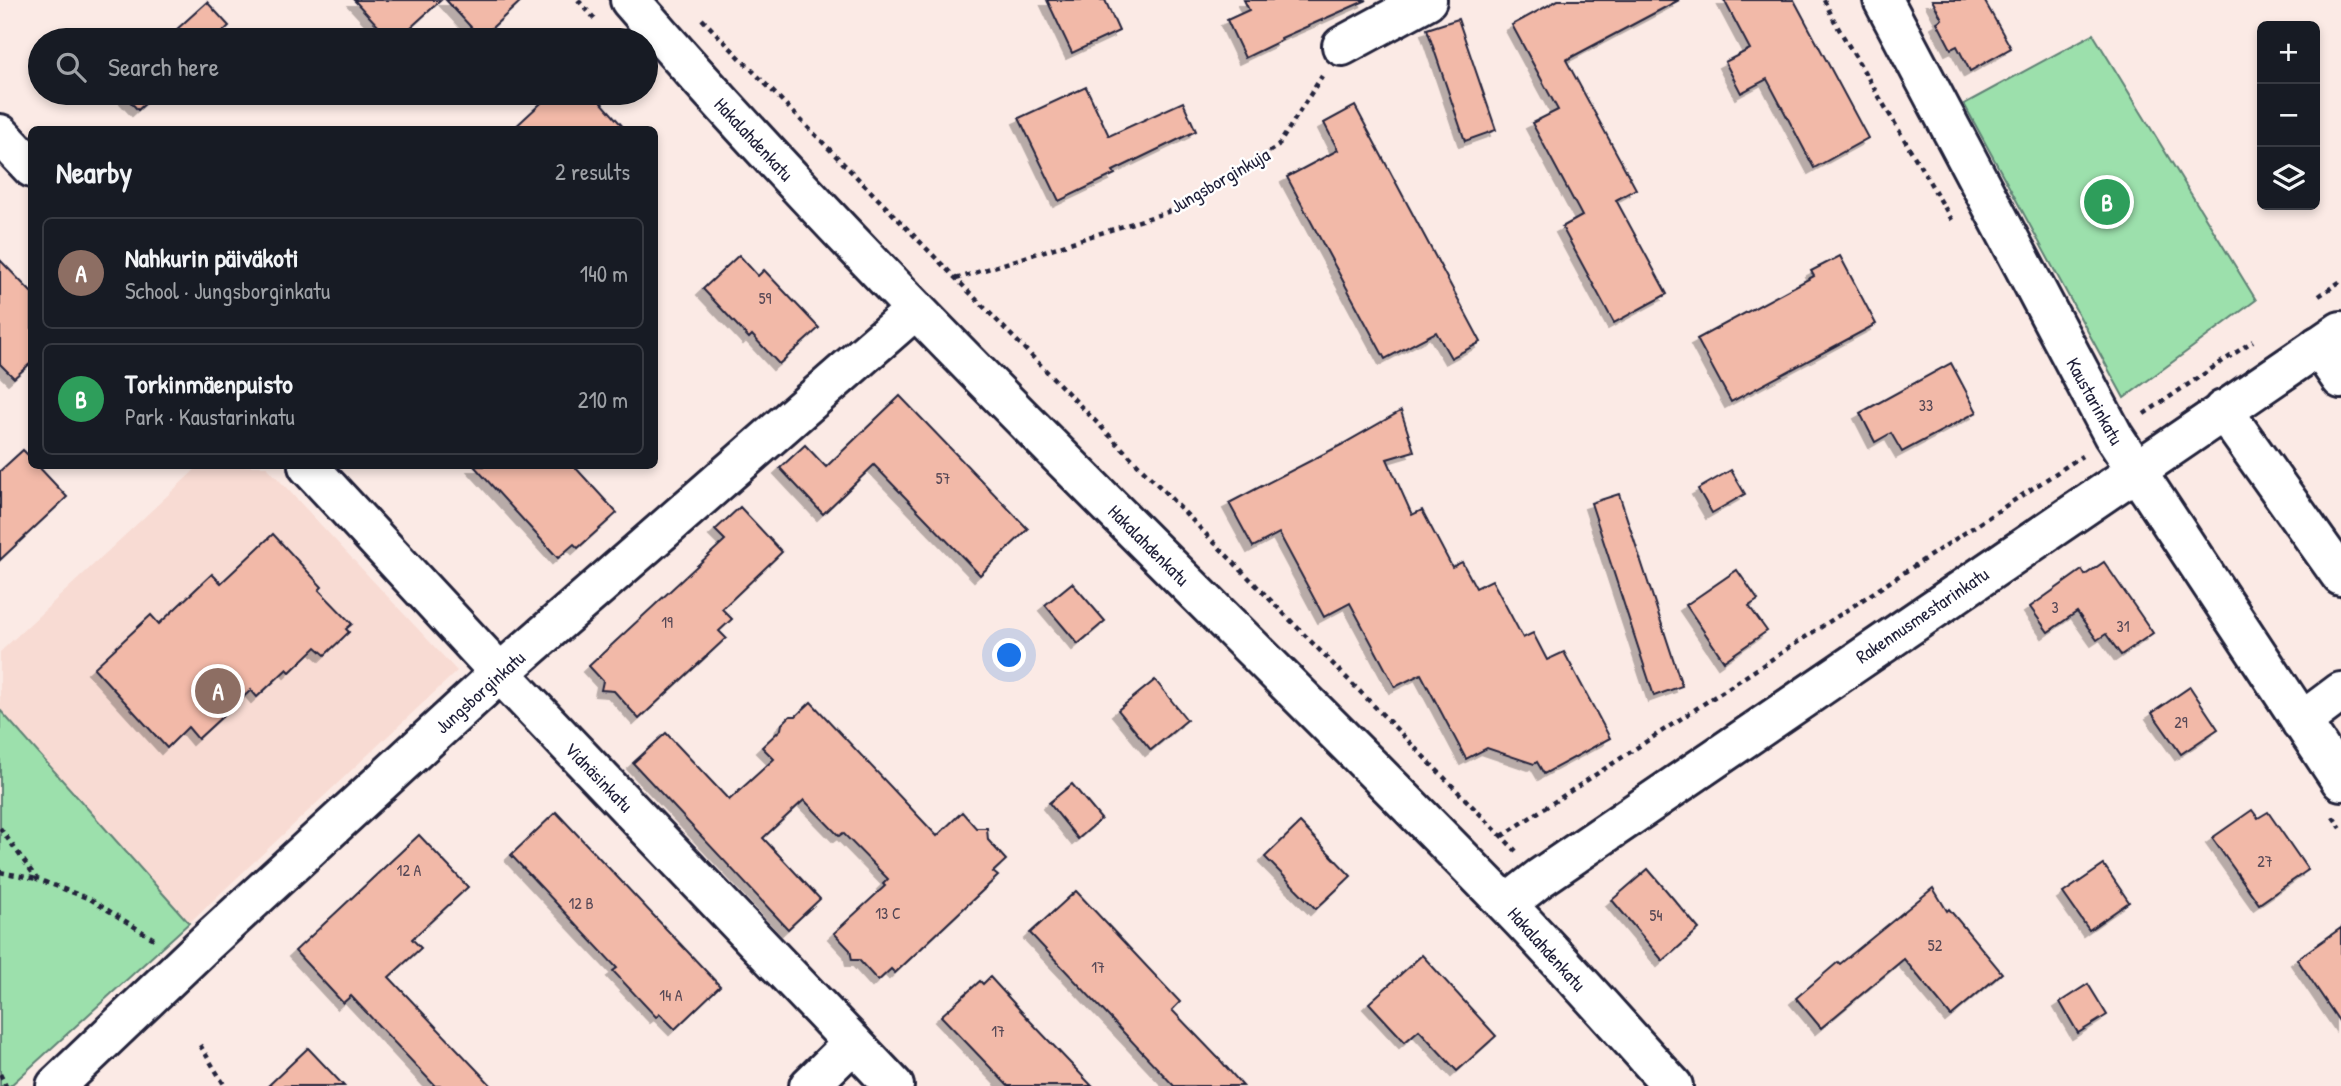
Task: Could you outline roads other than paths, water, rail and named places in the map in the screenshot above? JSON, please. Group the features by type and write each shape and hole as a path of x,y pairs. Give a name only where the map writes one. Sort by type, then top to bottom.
{"street":[{"name":"Hakalahdenkatu","path":"630,0 655,28"},
{"path":"1342,46 1427,0"},
{"name":"Kaustarinkatu","path":"1883,0 2113,435 2341,781"},
{"name":"Hakalahdenkatu","path":"658,32 722,105 915,310 1507,904 1673,1086"},
{"path":"0,134 28,164"},
{"name":"Jungsborginkatu","path":"56,1086 205,944 500,673 915,310"},
{"path":"2330,338 2341,379"},
{"name":"Rakennusmestarinkatu","path":"1507,904 1540,878 2330,338"},
{"path":"2223,410 2341,576"},
{"name":"Vidnäsinkatu","path":"311,469 500,673 894,1086"},
{"path":"2301,722 2341,692"},
{"path":"809,1086 852,1043"}],"place":[{"name":"Torkinmäenpuisto","path":"2107,202"},
{"name":"Nahkurin päiväkoti","path":"218,691"}]}
